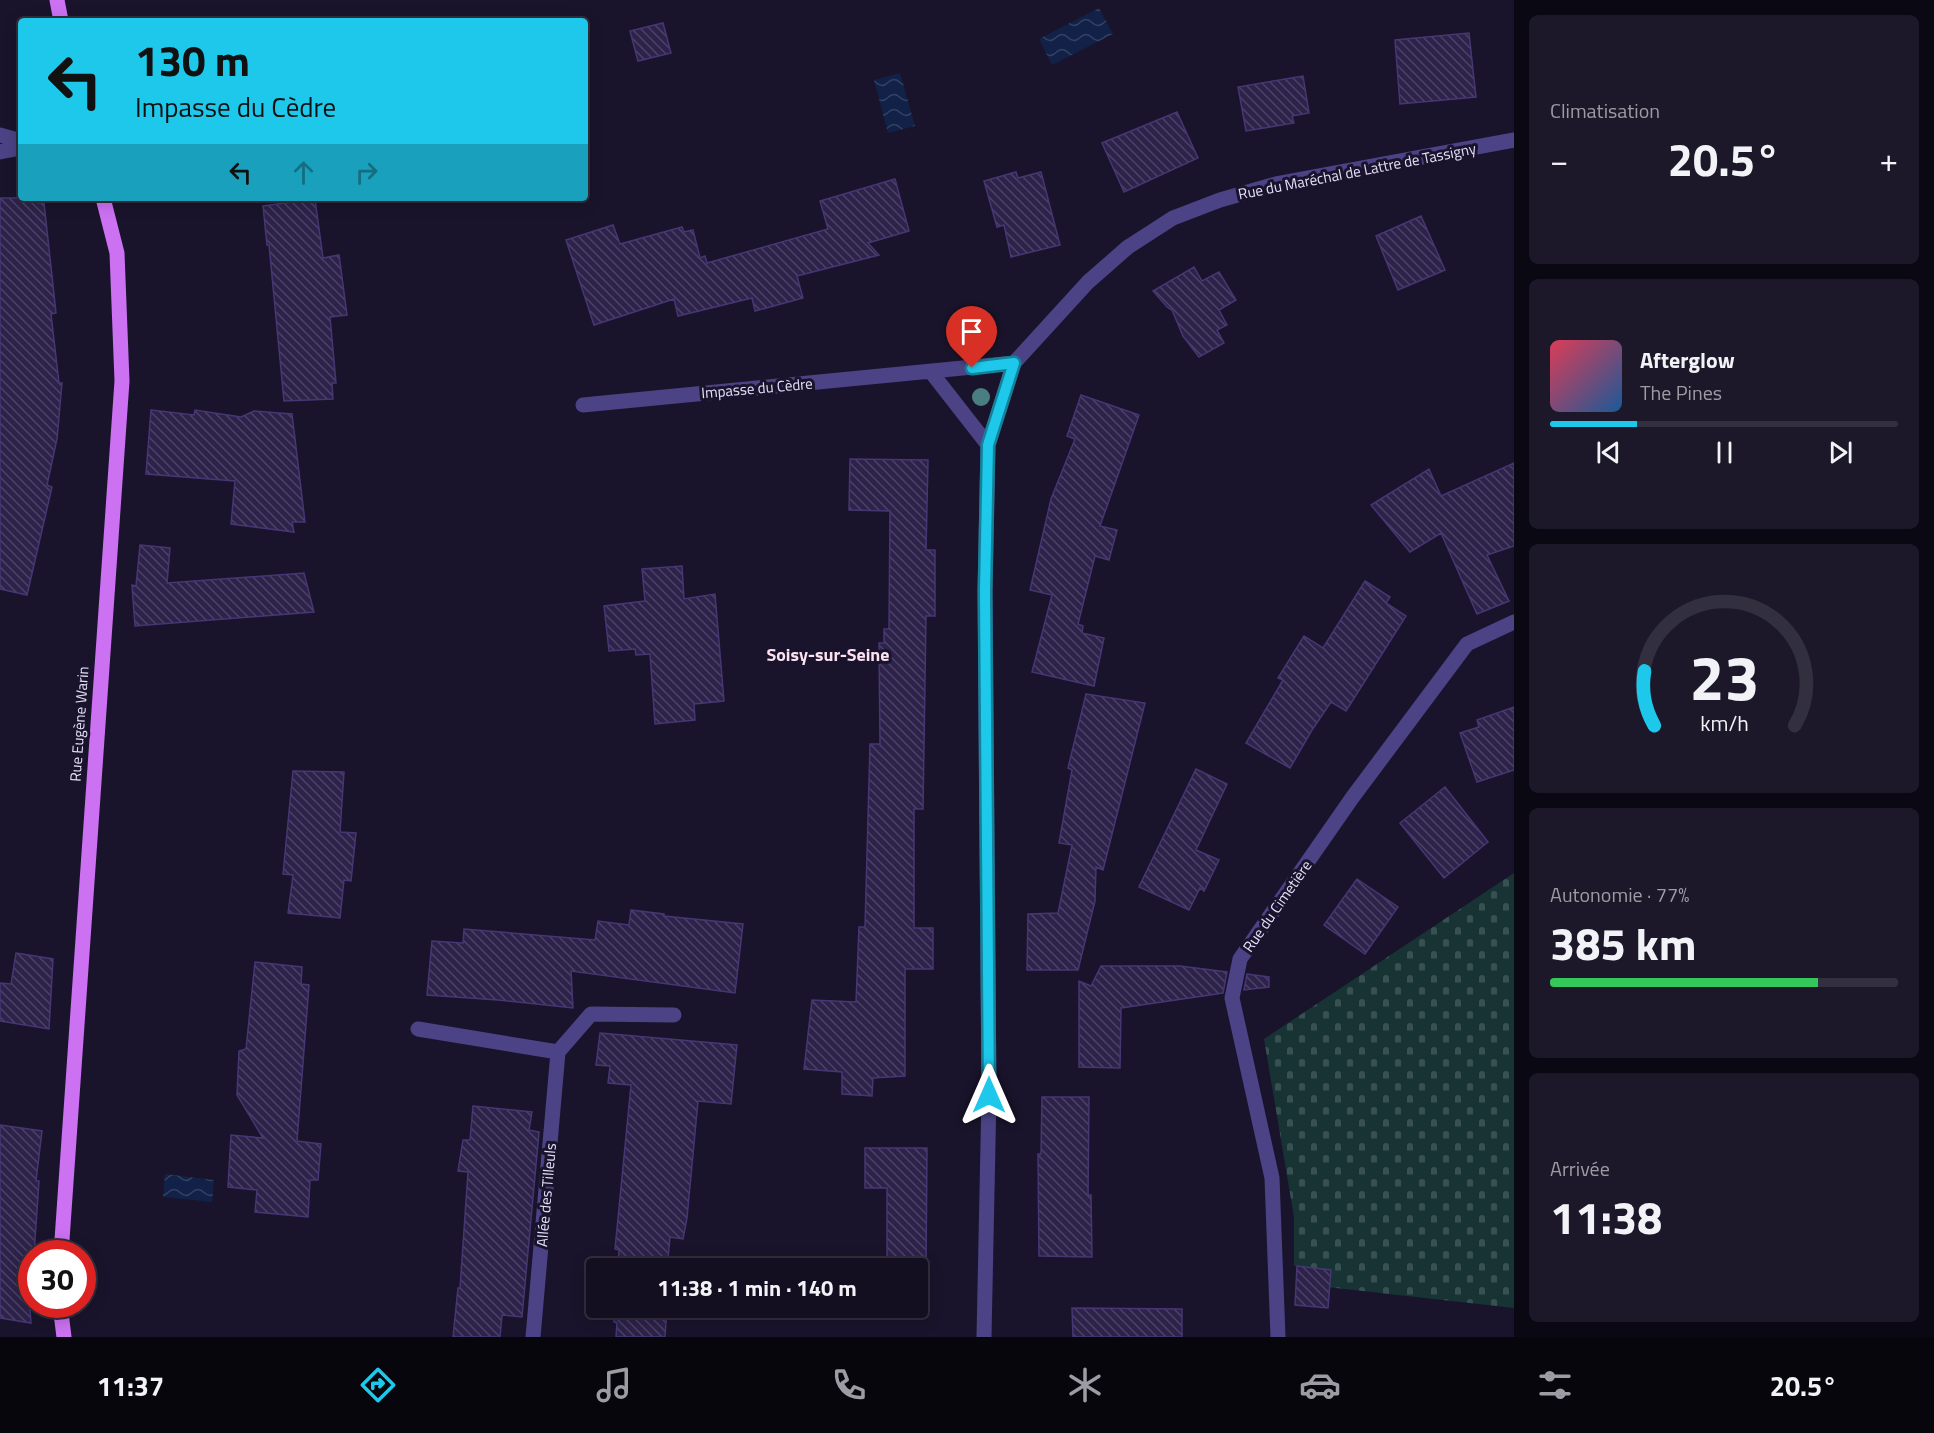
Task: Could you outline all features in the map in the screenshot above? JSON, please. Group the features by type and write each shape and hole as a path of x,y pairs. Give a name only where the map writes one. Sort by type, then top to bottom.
{"main road":[{"path":"57,0 60,18"},
{"name":"Rue Eugène Warin","path":"62,1240 122,381 117,253 104,201"},
{"path":"62,1318 64,1337"}],"street":[{"path":"0,135 18,140"},
{"name":"Rue du Maréchal de Lattre de Tassigny","path":"984,1337 989,1095 985,603 988,445 1014,363 1088,282 1128,247 1173,218 1220,200 1276,184 1514,140"},
{"path":"0,153 18,149"},
{"name":"Impasse du Cèdre","path":"583,405 1014,363"},
{"path":"931,372 988,445"},
{"name":"Rue du Cimetière","path":"1278,1337 1272,1178 1232,998 1240,959 1352,798 1467,644 1514,622"},
{"path":"418,1029 558,1052 591,1014 674,1015"},
{"name":"Allée des Tilleuls","path":"533,1337 558,1052"}],"green space":[{"path":"1514,873 1514,1308 1327,1287 1327,1270 1294,1266 1294,1217 1264,1039"}],"water":[{"path":"1099,8 1113,34 1052,65 1039,39"},
{"path":"900,73 915,126 888,133 874,80"},
{"path":"165,1174 214,1180 212,1202 163,1197"}],"building":[{"path":"663,23 671,53 638,61 630,31"},
{"path":"1469,33 1476,97 1400,104 1395,40"},
{"path":"1303,76 1309,113 1292,116 1294,123 1246,131 1238,87"},
{"path":"1177,112 1198,158 1124,192 1102,143"},
{"path":"1016,172 1018,178 1041,172 1060,245 1011,257 1004,225 997,227 984,181"},
{"path":"895,179 909,231 868,243 879,255 797,276 803,298 755,311 752,298 678,316 674,299 594,325 566,240 613,225 620,244 682,227 684,232 693,230 700,258 705,256 707,263 828,229 820,201"},
{"path":"0,198 18,198 18,201 44,203 56,313 51,314 59,383 62,383 57,439 47,485 52,487 27,595 0,589"},
{"path":"315,201 323,258 339,255 347,315 330,317 336,383 332,383 333,399 284,401 263,206"},
{"path":"1421,216 1445,270 1398,290 1376,236"},
{"path":"1194,267 1202,281 1219,272 1236,300 1219,310 1227,325 1217,330 1224,343 1199,357 1183,336 1172,310 1153,291"},
{"path":"1081,395 1139,415 1100,526 1117,530 1109,560 1095,556 1078,624 1083,626 1082,633 1104,638 1094,686 1032,672 1052,595 1030,590 1051,499 1075,439 1067,436"},
{"path":"151,410 194,415 195,410 241,417 254,411 292,414 305,522 292,522 294,532 231,524 235,481 146,474"},
{"path":"850,459 928,460 926,550 935,550 935,616 926,616 923,809 914,809 914,928 933,928 933,969 905,969 905,1076 873,1078 872,1096 842,1094 842,1072 804,1069 812,1000 856,1002 859,927 865,927 870,744 880,744 879,643 884,643 884,629 889,629 890,511 849,510"},
{"path":"1514,463 1514,546 1487,555 1509,601 1477,614 1441,533 1410,552 1371,505 1429,469 1441,496"},
{"path":"140,545 170,548 167,583 304,573 314,612 135,626 132,585 136,586"},
{"path":"682,566 684,599 715,594 724,701 694,704 695,720 655,724 650,654 636,655 635,649 609,651 604,606 645,601 642,569"},
{"path":"1365,581 1390,597 1386,603 1406,616 1346,711 1331,702 1290,768 1246,743 1283,680 1278,678 1304,636 1323,648"},
{"path":"1086,694 1145,703 1103,870 1096,867 1095,901 1078,970 1027,970 1028,914 1058,913 1072,845 1059,843 1072,770 1068,768"},
{"path":"1514,707 1514,770 1477,782 1460,733 1479,727 1477,720"},
{"path":"1196,769 1227,784 1196,850 1219,860 1204,891 1200,888 1189,910 1139,887"},
{"path":"293,771 344,772 340,832 356,833 351,881 344,880 340,918 288,913 293,875 283,874"},
{"path":"1445,787 1488,842 1444,878 1400,823"},
{"path":"1357,879 1398,907 1365,954 1324,925"},
{"path":"631,910 664,914 664,916 743,924 735,993 571,971 573,1008 427,995 432,941 463,943 464,929 595,940 598,921 629,925"},
{"path":"16,953 53,959 49,1029 0,1021 0,983 11,984"},
{"path":"255,962 302,967 301,984 309,985 297,1141 321,1144 318,1180 310,1180 308,1217 255,1212 257,1190 228,1187 231,1135 263,1138 237,1095 239,1051 246,1049"},
{"path":"1101,966 1180,966 1227,972 1223,993 1121,1008 1120,1068 1079,1067 1079,981 1091,986"},
{"path":"1247,974 1269,977 1269,987 1244,990"},
{"path":"600,1033 737,1045 731,1104 698,1101 683,1239 670,1237 668,1258 619,1258 619,1250 615,1249 631,1085 608,1083 610,1066 596,1065"},
{"path":"1042,1097 1089,1097 1088,1195 1091,1195 1092,1257 1039,1256 1038,1154 1041,1154"},
{"path":"473,1106 532,1112 529,1130 539,1132 522,1317 502,1315 500,1337 453,1337 458,1288 460,1288 468,1172 458,1171 463,1140 470,1140"},
{"path":"0,1125 42,1131 36,1181 39,1181 35,1240 18,1240 18,1318 31,1318 31,1323 0,1318"},
{"path":"865,1148 927,1148 926,1258 887,1258 887,1188 865,1188"},
{"path":"1297,1266 1331,1270 1328,1308 1295,1305"},
{"path":"1072,1308 1182,1309 1182,1337 1073,1337"},
{"path":"614,1318 666,1318 665,1337 616,1337 617,1323 614,1322"}],"district":[{"name":"Soisy-sur-Seine","path":"828,654"}],"route":[{"path":"972,368 1014,363 988,445 985,591 989,1095"}]}
